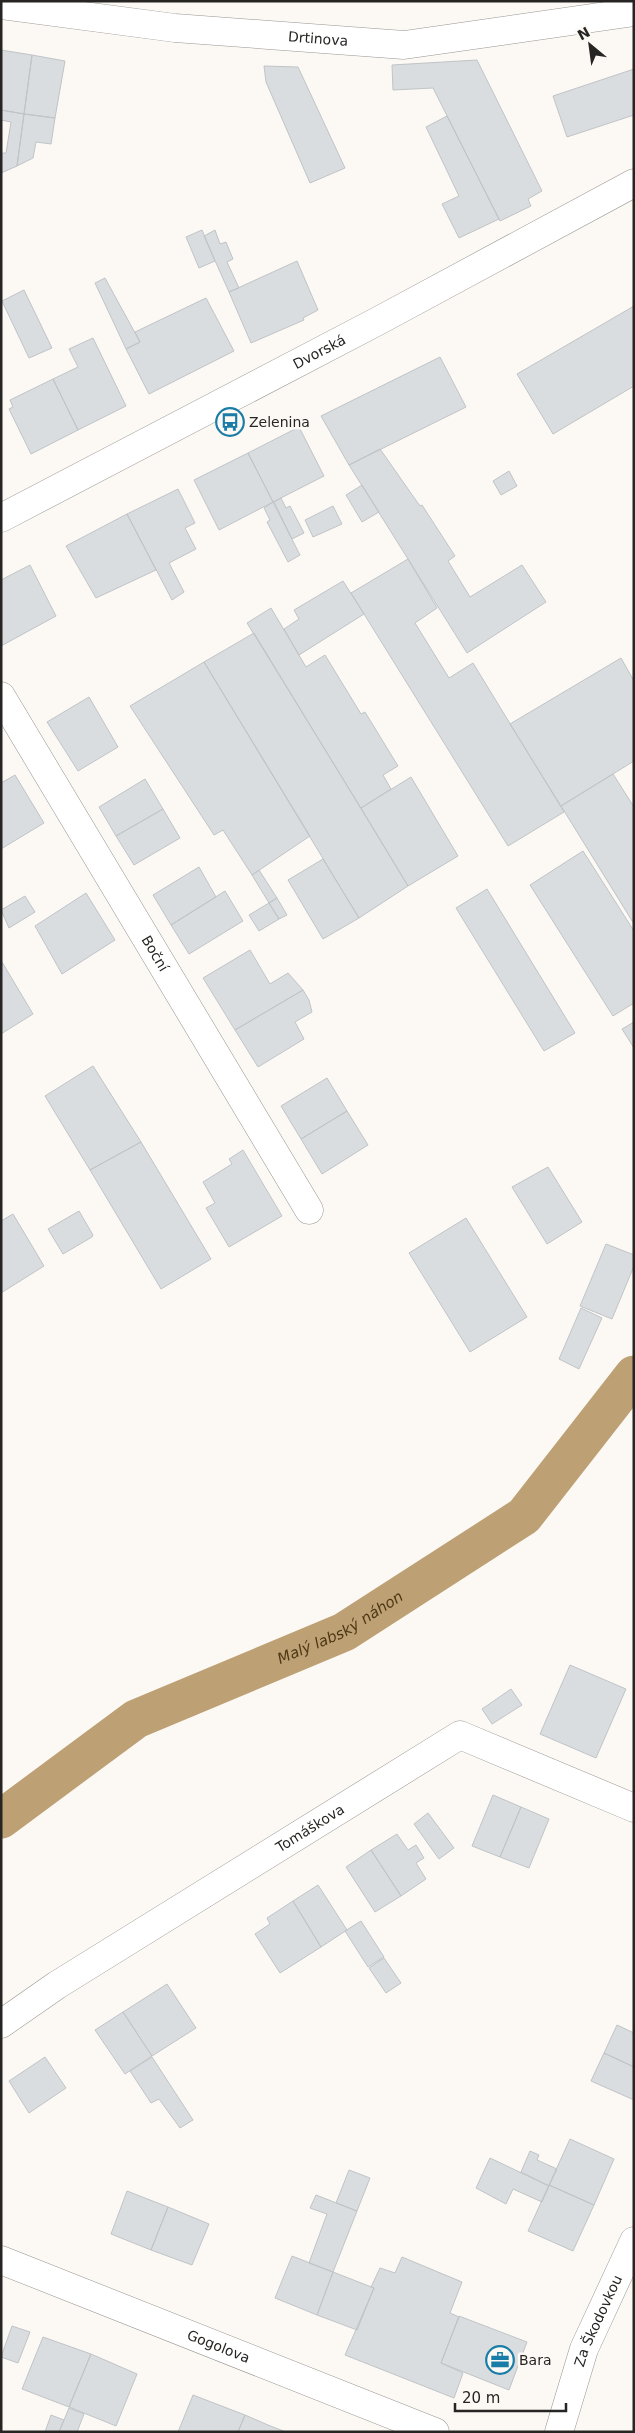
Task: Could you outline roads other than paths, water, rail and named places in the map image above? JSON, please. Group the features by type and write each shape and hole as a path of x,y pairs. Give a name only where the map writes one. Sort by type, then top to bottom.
{"street":[{"name":"Drtinova","path":"1,5 175,28 404,45 634,12"},
{"name":"Dvorská","path":"1,518 378,321 634,183"},
{"name":"Boční","path":"1,696 309,1210"},
{"name":"Tomáškova","path":"1,2024 57,1985 460,1735 634,1808"},
{"name":"Za Škodovkou","path":"559,2432 584,2349 634,2241"},
{"name":"Gogolova","path":"1,2260 435,2432"}],"waterway":[{"name":"Malý labský náhon","path":"1,1819 136,1719 344,1632 524,1516 634,1375"}],"place":[{"name":"Zelenina","path":"230,422"},
{"name":"Bara","path":"500,2360"}]}
